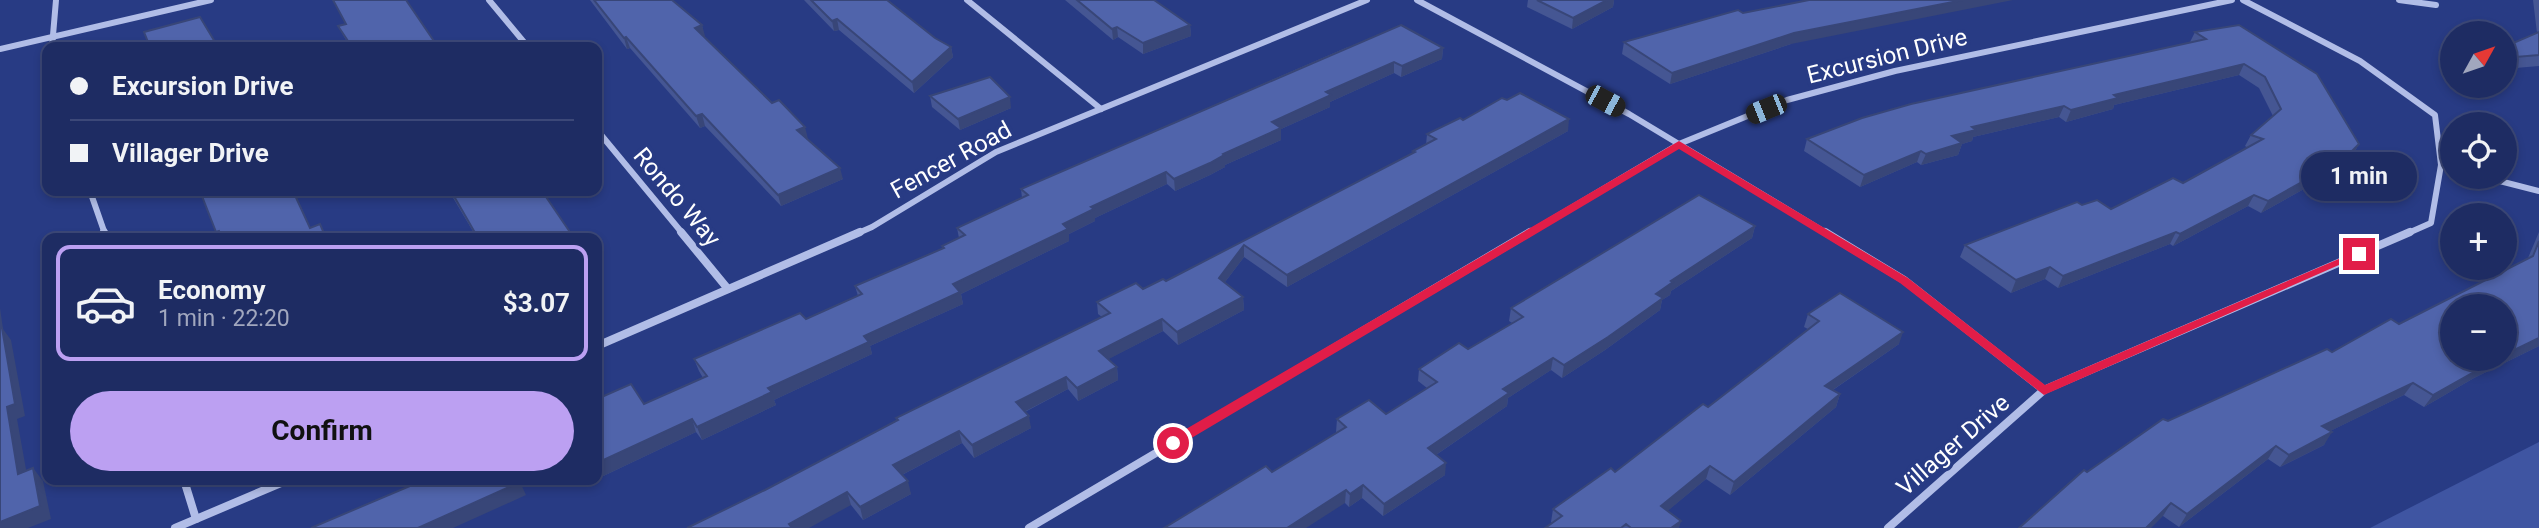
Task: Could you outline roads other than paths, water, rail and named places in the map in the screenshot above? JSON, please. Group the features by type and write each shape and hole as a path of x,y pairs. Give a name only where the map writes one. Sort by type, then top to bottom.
{"street":[{"path":"51,42 56,0"},
{"path":"0,49 211,0"},
{"path":"489,0 524,42"},
{"path":"967,0 1101,109"},
{"name":"Fencer Road","path":"602,344 872,227 996,152 1367,0"},
{"path":"1417,0 1629,114 1904,280 2044,390"},
{"name":"Excursion Drive","path":"1029,528 1679,144 1787,100 1895,71 2232,0"},
{"name":"Villager Drive","path":"2243,0 2360,61 2435,115 2440,157"},
{"path":"2399,0 2436,5"},
{"name":"Rondo Way","path":"602,136 728,289"},
{"name":"Villager Drive","path":"1888,528 2044,390 2431,223 2440,171"},
{"path":"2517,185 2539,191"},
{"path":"92,196 104,233"},
{"path":"186,485 196,519"},
{"path":"175,528 276,485"}]}
